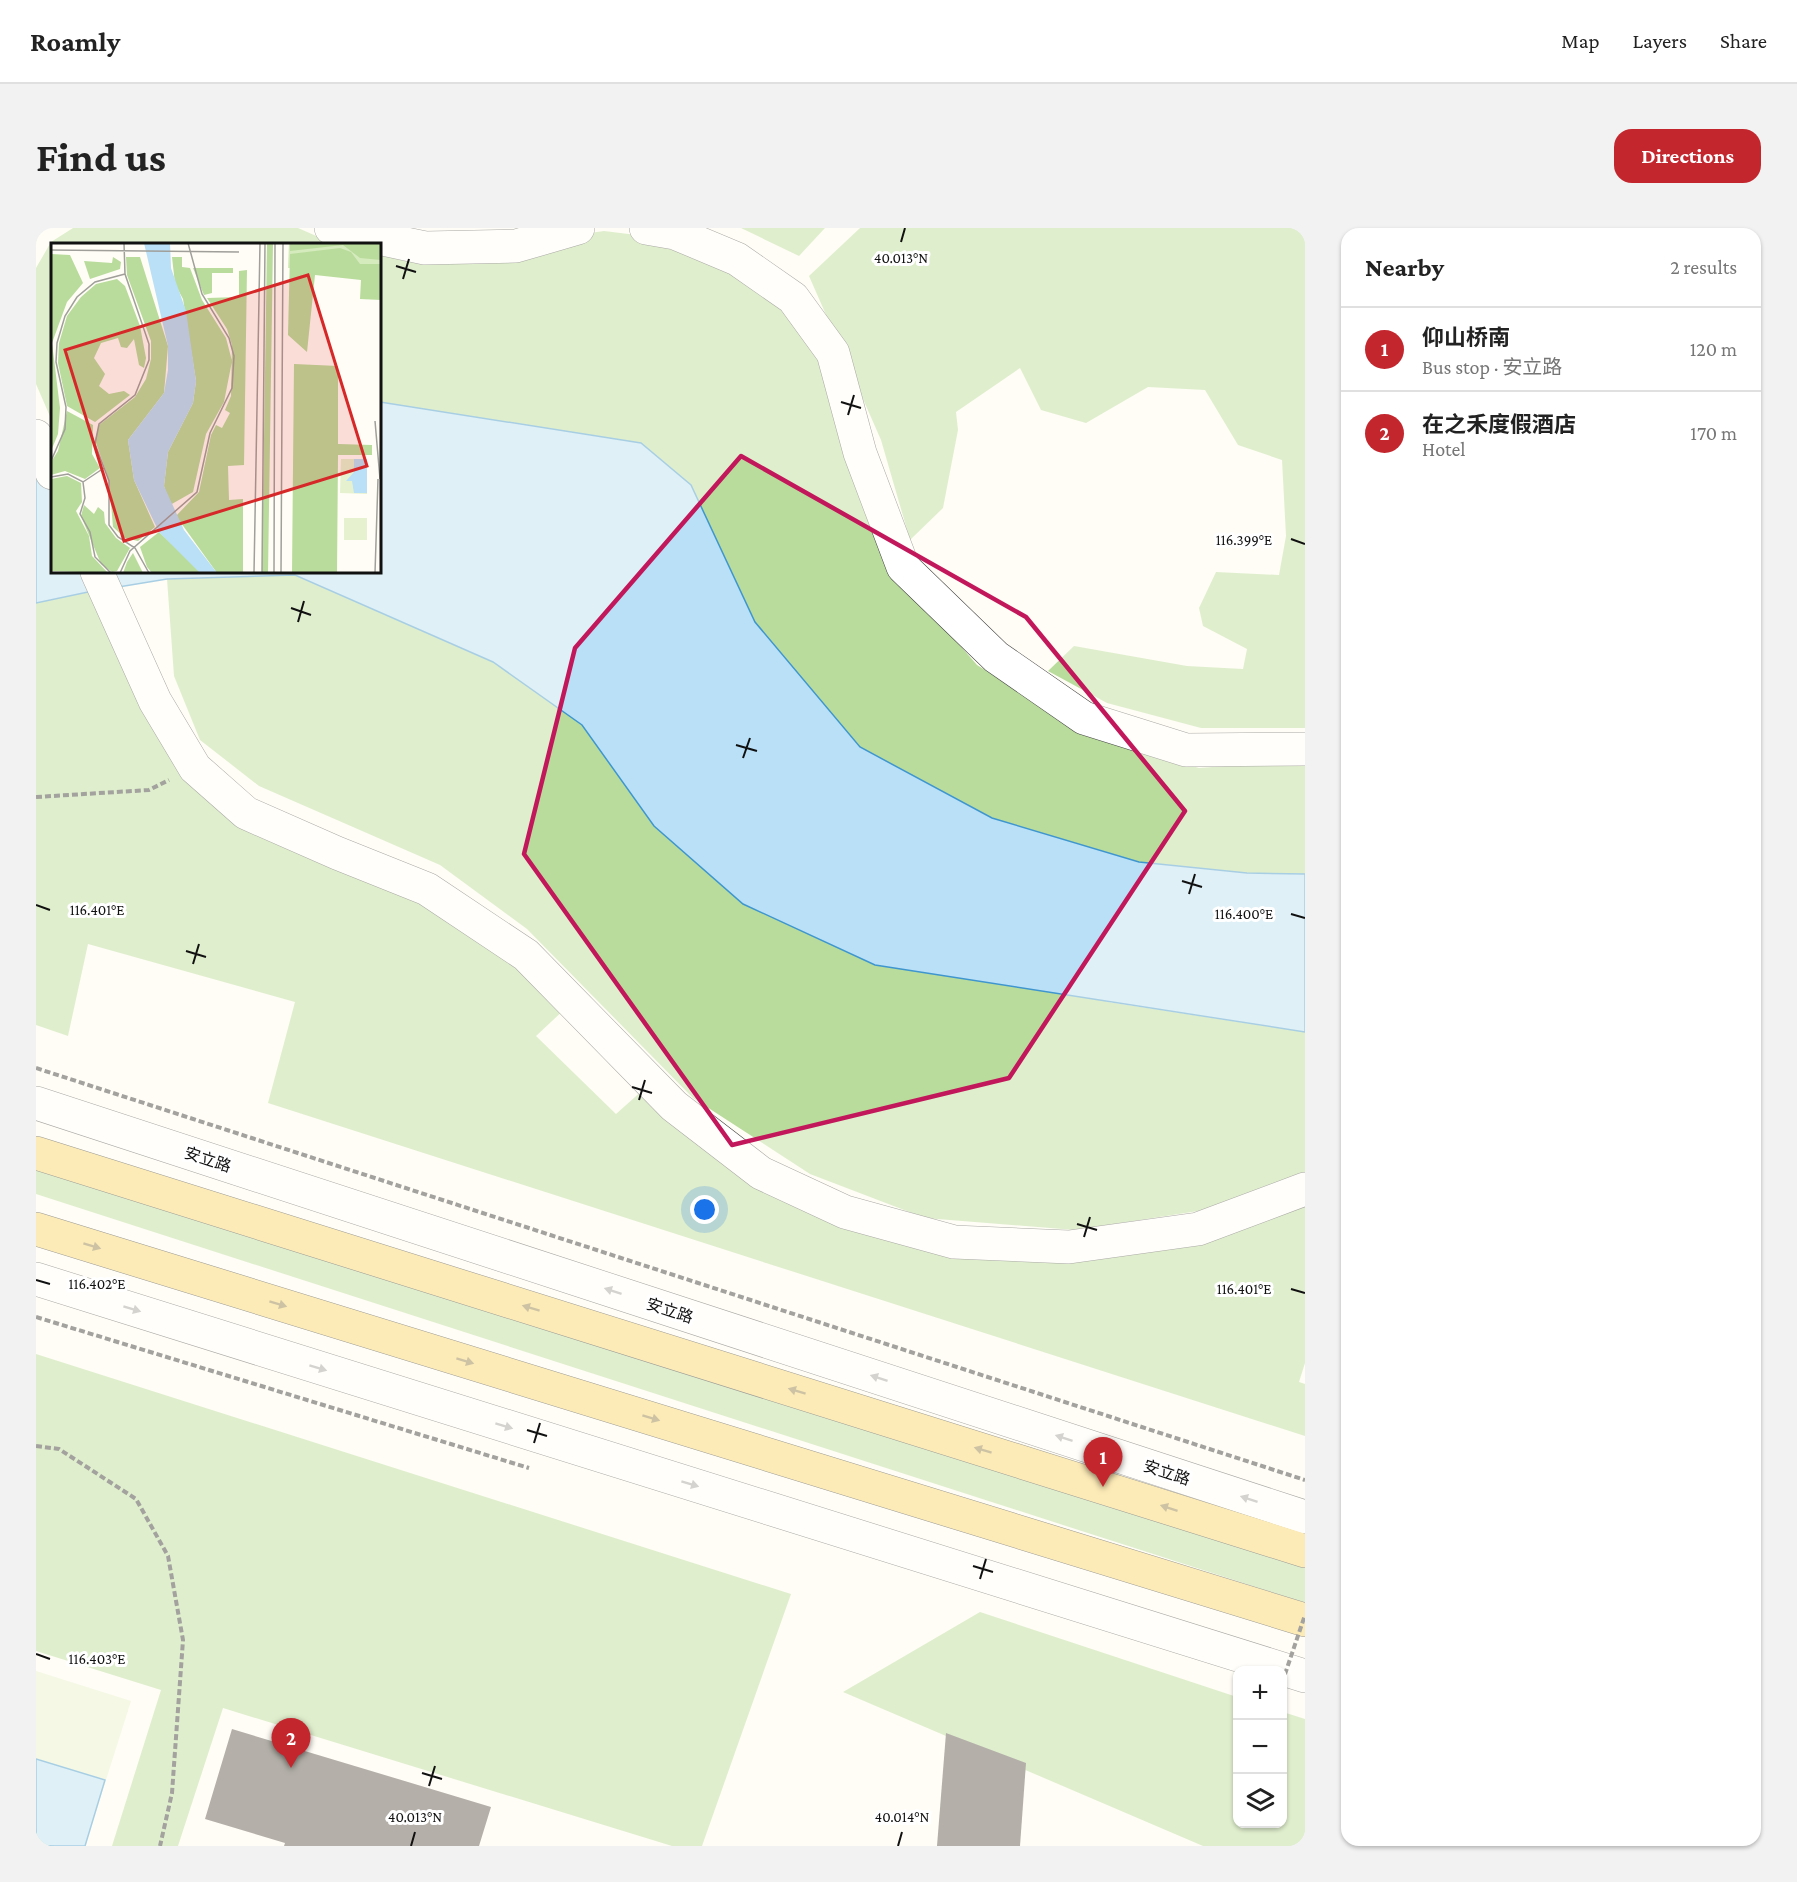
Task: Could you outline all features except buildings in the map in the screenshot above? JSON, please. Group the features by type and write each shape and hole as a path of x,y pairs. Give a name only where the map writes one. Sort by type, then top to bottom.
{"main road":[{"name":"安立路","path":"36,1153 1305,1551"},
{"path":"36,1229 1305,1620"}],"street":[{"path":"331,228 425,248 578,228"},
{"path":"646,228 675,233 737,259 793,298 833,353 860,453 903,567 996,657 1084,718 1186,750 1305,749"},
{"path":"36,436 51,471"},
{"path":"97,573 155,701 195,768 246,813 337,853 428,889 526,955 674,1106 761,1173 845,1212 954,1242 1070,1247 1198,1229 1305,1189"},
{"name":"安立路","path":"36,1103 1305,1517"},
{"path":"36,1279 1305,1676"}],"path":[{"path":"36,797 150,790 195,768"},
{"path":"36,1068 1305,1480"},
{"path":"36,1446 58,1449 136,1499 168,1556 183,1641 172,1793 160,1846"},
{"path":"1287,1668 1305,1615"}],"highlighted area":[{"path":"741,456 1026,617 1185,811 1009,1078 732,1145 524,854 575,648"}],"green space":[{"path":"73,228 298,228 330,242 340,243 51,243 51,419 36,384 36,268 51,242"},
{"path":"741,228 825,228 799,256"},
{"path":"860,228 1305,228 1305,728 1201,728 1107,703 1048,671 1074,646 1187,666 1243,669 1247,649 1203,626 1199,608 1216,572 1279,575 1286,536 1282,460 1238,445 1205,390 1148,387 1086,423 1041,410 1020,368 956,412 958,430 943,508 910,540 881,440 809,276"},
{"path":"604,231 702,243 783,293 834,388 888,562 977,665 1091,736 1199,768 1305,760 1305,874 1247,873 1139,862 992,818 860,747 755,622 691,485 641,443 381,402 381,248 432,255"},
{"path":"295,575 493,662 582,725 654,826 1108,1002 1305,1032 1305,1174 1211,1209 1075,1230 925,1218 810,1174 693,1098 527,929 440,865 259,786 200,740 174,676 167,579"},
{"path":"88,592 191,779 418,894 567,1007 536,1036 616,1114 644,1089 814,1204 1024,1252 1305,1203 1305,1363 1299,1382 1305,1384 1305,1436 268,1103 295,1002 88,944 68,1036 36,1025 36,603"},
{"path":"36,1156 1305,1563 1305,1603 36,1194"},
{"path":"36,1354 791,1594 702,1846 672,1846 223,1708 178,1846 112,1846 161,1690 36,1651"},
{"path":"980,1612 1233,1696 1233,1828 1287,1828 1287,1713 1305,1719 1305,1846 1203,1846 843,1692"},
{"path":"36,1671 131,1701 85,1846 36,1846"}],"water":[{"path":"381,402 641,443 691,485 755,622 860,747 992,818 1139,862 1247,873 1305,874 1305,1032 875,965 743,904 654,826 582,725 493,662 295,575 167,579 36,603 36,453 51,447 51,573 381,573"},
{"path":"36,1759 105,1780 85,1846 36,1846"}],"place":[{"name":"仰山桥南","path":"1103,1487"},
{"name":"在之禾度假酒店","path":"291,1768"}]}
